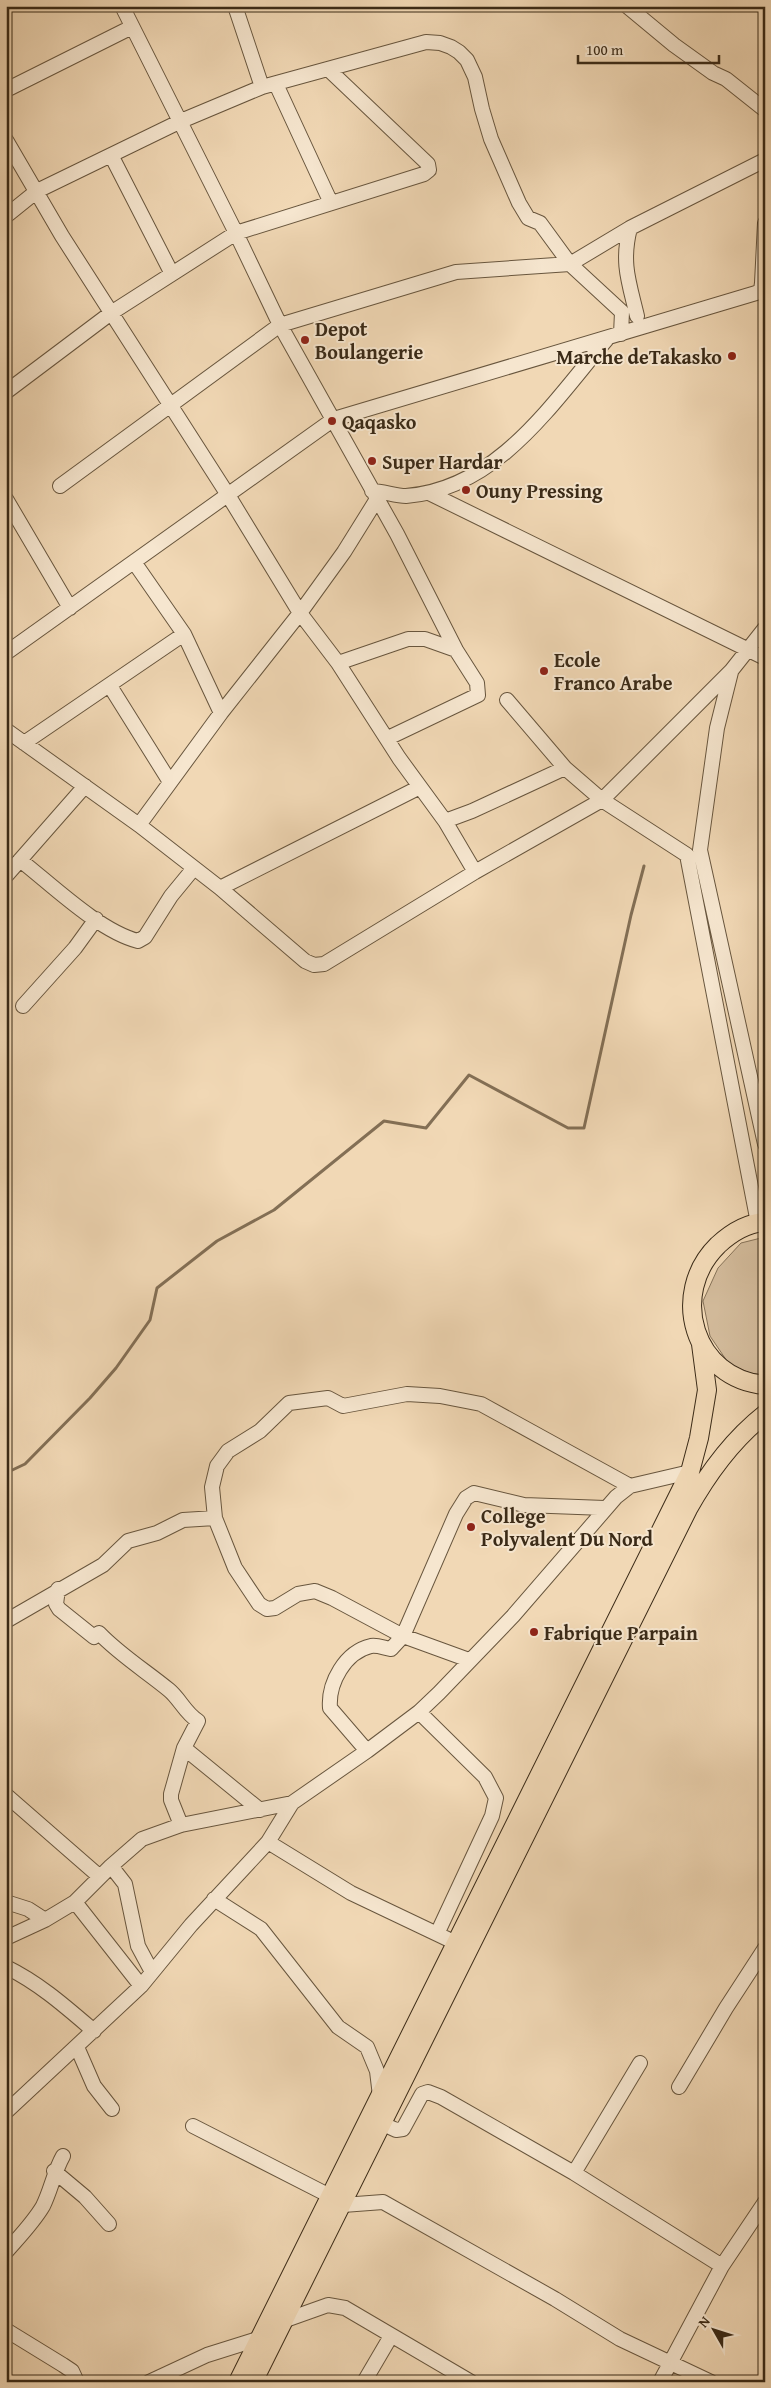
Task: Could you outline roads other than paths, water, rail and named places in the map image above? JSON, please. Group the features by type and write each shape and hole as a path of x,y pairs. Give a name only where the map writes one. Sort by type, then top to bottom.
{"main road":[{"path":"253,2382 283,2321 380,2096 690,1472 699,1438 707,1390 701,1344 693,1322 691,1299 696,1276 706,1257 729,1235 761,1223"},
{"path":"701,1344 721,1369 750,1384 765,1385"},
{"path":"238,2382 258,2339 382,2123 688,1509 705,1478 726,1452 750,1425 765,1414"}],"street":[{"path":"122,6 280,325 334,419 456,650 477,683 478,695 388,738"},
{"path":"235,6 262,88"},
{"path":"627,6 674,45 713,73 726,79 765,110"},
{"path":"6,90 132,27"},
{"path":"6,216 37,191 180,121 262,88 426,42 440,43 459,52 467,60 475,77 482,109 492,139 519,203 528,218 540,223 570,264 622,312 660,323"},
{"path":"6,392 111,313 236,233 424,174 429,170 428,164 328,69"},
{"path":"276,84 331,203"},
{"path":"6,140 62,236 228,495 300,613 338,663 420,787 445,821 475,872"},
{"path":"111,155 172,274"},
{"path":"60,486 280,325 456,272 570,264 630,228 765,160"},
{"path":"6,653 334,419 756,293 761,290 765,223"},
{"path":"630,228 624,250 637,316"},
{"path":"375,495 404,496 429,492 467,478 516,443 614,336 622,312"},
{"path":"429,492 765,658"},
{"path":"139,825 221,713 300,613 344,552 375,495"},
{"path":"6,499 10,517 70,608"},
{"path":"134,562 184,634 221,713"},
{"path":"6,730 139,825 220,888 292,951 314,965 324,964 475,872 602,800 731,671 765,628"},
{"path":"24,743 184,634"},
{"path":"338,663 408,639 424,639 456,650"},
{"path":"731,671 717,728 700,850 765,1144"},
{"path":"110,686 170,782"},
{"path":"507,700 565,768 602,800 687,855 761,1223"},
{"path":"445,821 472,811 565,768"},
{"path":"6,876 85,786"},
{"path":"220,888 420,787"},
{"path":"20,860 96,920 124,938 138,941 145,937 171,896 194,868"},
{"path":"23,1006 75,948 96,920"},
{"path":"469,1660 403,1636 332,1598 315,1591 298,1594 275,1608 267,1609 259,1604 235,1568 215,1518 212,1487 213,1475 228,1451 260,1431 289,1403 328,1398 343,1406 407,1394 440,1396 482,1404 630,1486"},
{"path":"6,1938 45,1920 75,1902 111,1866 142,1840 181,1825 292,1803 419,1712 513,1616 605,1508 630,1486 690,1472"},
{"path":"367,1751 330,1708 330,1692 339,1670 346,1663 370,1646 391,1649 403,1636 456,1514 466,1498 474,1493 524,1505 605,1508"},
{"path":"6,1621 103,1564 128,1541 157,1533 183,1520 215,1518"},
{"path":"58,1589 56,1604 59,1609 94,1637 99,1633 111,1646 171,1692 188,1714 198,1721 184,1748 171,1794 171,1800 181,1825"},
{"path":"419,1712 485,1777 496,1798 492,1816 437,1934"},
{"path":"184,1748 260,1810"},
{"path":"6,1795 100,1877"},
{"path":"6,2112 141,1986 214,1899 268,1842 292,1803"},
{"path":"268,1842 351,1893 456,1943"},
{"path":"111,1866 125,1884 138,1946 152,1972"},
{"path":"214,1899 261,1929 338,2027 367,2047 377,2071 380,2096"},
{"path":"6,1902 28,1909 45,1920"},
{"path":"75,1902 141,1986"},
{"path":"679,2087 726,2008 765,1948"},
{"path":"6,1966 48,1992 94,2031"},
{"path":"77,2047 94,2086 112,2108"},
{"path":"574,2173 640,2063"},
{"path":"382,2123 396,2130 403,2129 422,2094 428,2092 441,2097 574,2173 722,2266"},
{"path":"193,2126 336,2201 383,2202 555,2299 620,2339 671,2365 711,2382"},
{"path":"6,2252 44,2204 54,2171 63,2156"},
{"path":"54,2171 85,2197 110,2224"},
{"path":"660,2382 671,2365 722,2266 765,2202"},
{"path":"283,2321 328,2305 346,2308 471,2382"},
{"path":"6,2330 64,2365 72,2371 77,2382"},
{"path":"364,2382 391,2336"},
{"path":"149,2382 207,2355 258,2339"}],"waterway":[{"path":"6,1473 25,1464 90,1398 116,1368 150,1320 157,1288 217,1241 274,1210 384,1121 426,1128 469,1075 568,1128 584,1128 631,915 644,866"}],"place":[{"name":"Depot Boulangerie","path":"305,340"},
{"name":"Marche deTakasko","path":"732,356"},
{"name":"Qaqasko","path":"332,421"},
{"name":"Super Hardar","path":"372,461"},
{"name":"Ouny Pressing","path":"466,490"},
{"name":"Ecole Franco Arabe","path":"544,671"},
{"name":"College Polyvalent Du Nord","path":"471,1527"},
{"name":"Fabrique Parpain","path":"534,1632"}]}
